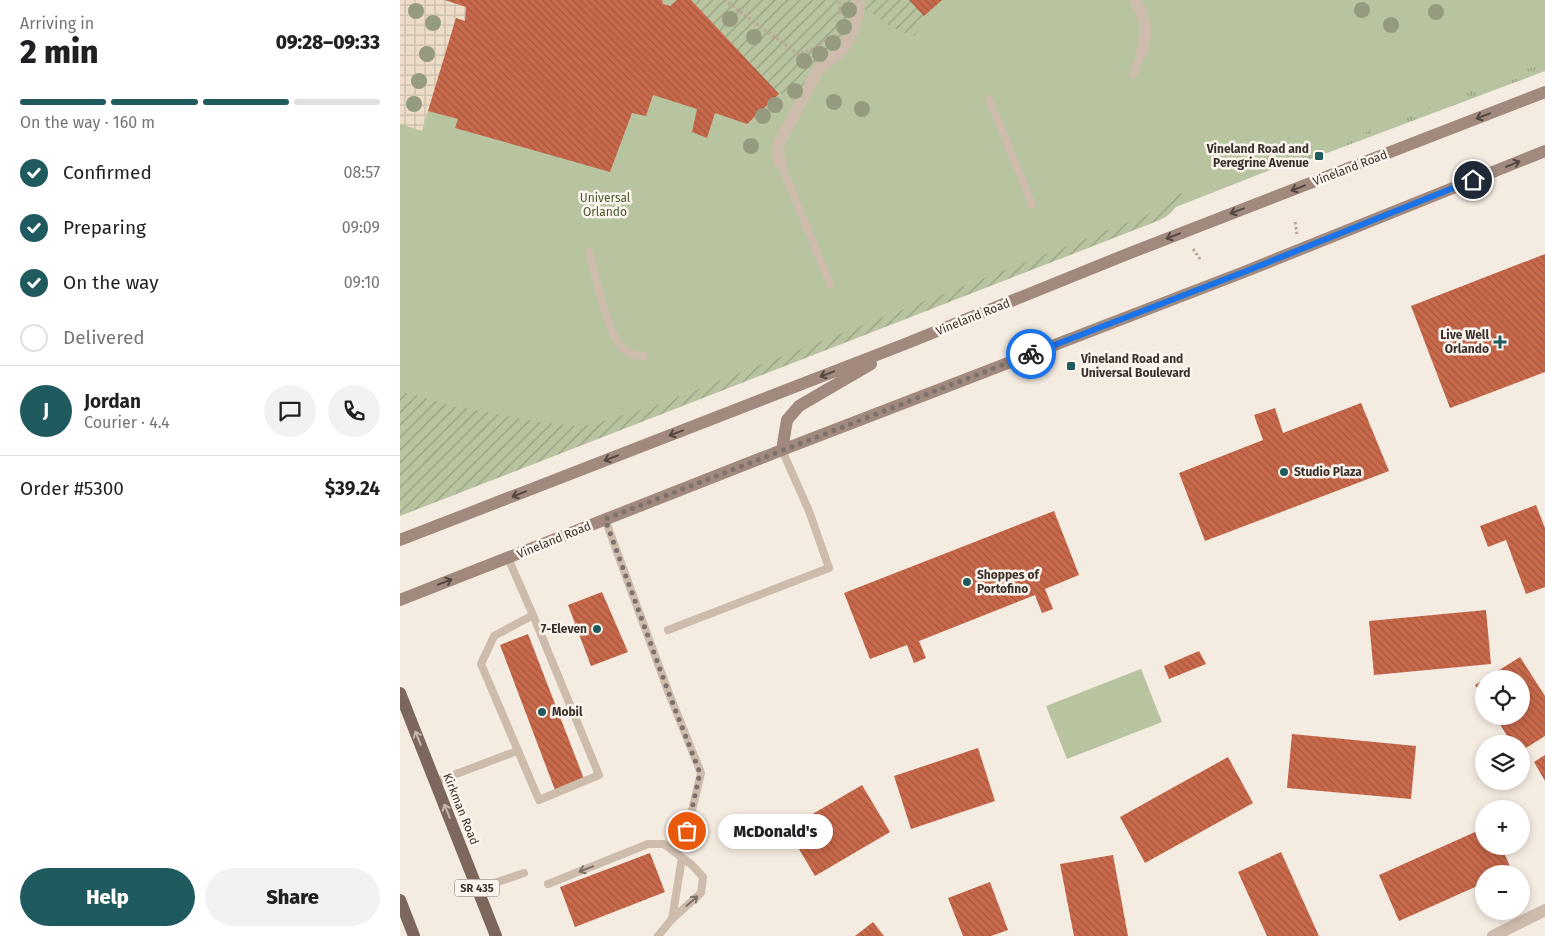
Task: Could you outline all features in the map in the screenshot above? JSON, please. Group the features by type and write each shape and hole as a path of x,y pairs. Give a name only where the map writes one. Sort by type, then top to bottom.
{"main road":[{"name":"Vineland Road","path":"400,540 1545,92"},
{"name":"Vineland Road","path":"400,600 1244,272 1545,151"},
{"path":"782,450 787,420 798,406 905,344"},
{"name":"Kirkman Road","path":"400,693 496,936"},
{"path":"400,902 414,936"}],"street":[{"path":"780,164 778,155 779,143 819,68 837,55 853,32 859,0"},
{"path":"1135,0 1145,22 1146,35 1142,51"},
{"path":"1493,936 1545,910"}],"lane":[{"path":"1133,75 1142,51"},
{"path":"989,99 1032,204"},
{"path":"780,164 830,284"},
{"path":"589,252 604,309 616,339 623,350 634,356 644,356"},
{"path":"668,630 829,568 808,511 782,450"},
{"path":"605,519 700,773 687,831"},
{"path":"508,558 533,615 598,775 539,800 481,664 494,636 533,615"},
{"path":"435,782 517,751"},
{"path":"548,884 648,844 664,844 692,865 703,877 701,893 672,919 658,936"},
{"path":"672,919 682,858"},
{"path":"477,889 524,872"}],"path":[{"path":"724,0 798,54 815,48 831,34"},
{"path":"838,20 840,0"},
{"path":"1295,222 1297,234"},
{"path":"1194,249 1200,259"}],"green space":[{"name":"Universal Orlando","path":"400,0 1545,0 1545,62 1176,207 400,503"},
{"path":"691,0 852,0 852,7 844,33 836,44 816,62 801,90 779,94"},
{"path":"853,0 942,0 924,16 919,30 914,36 889,25 868,8 865,10"},
{"path":"1545,35 1545,71 1287,168 1273,168"},
{"path":"1182,181 1180,199 1174,209 1160,220 400,516 400,391 453,406 539,422 582,427 657,405 1157,211 1171,198"},
{"path":"1141,669 1162,722 1067,759 1046,706"}],"shaded area":[{"path":"400,0 442,0 466,7 465,21 456,19 422,131 400,124"}],"building":[{"path":"445,0 662,0 663,4 670,6 677,0 691,0 779,94 747,124 715,113 707,138 692,132 697,109 653,95 646,116 632,113 610,172 455,128 458,119 428,111 456,18 465,21 466,7"},
{"path":"909,0 942,0 924,16"},
{"path":"1545,254 1545,372 1450,408 1411,306"},
{"name":"Studio Plaza","path":"1361,403 1389,471 1205,541 1179,473 1263,440 1254,415 1275,408 1283,433"},
{"path":"1536,505 1545,528 1545,587 1526,594 1506,540 1488,547 1480,526"},
{"name":"Shoppes of Portofino","path":"1054,511 1079,575 1045,589 1053,609 1042,613 1035,595 919,641 926,658 914,663 907,645 870,659 844,593"},
{"name":"7-Eleven","path":"602,592 628,652 591,666 568,605"},
{"path":"1486,610 1491,664 1374,675 1369,621"},
{"name":"Mobil","path":"528,634 584,779 555,790 500,645"},
{"path":"1199,651 1206,664 1169,679 1164,666"},
{"path":"1520,657 1528,670 1499,670"},
{"path":"1530,673 1545,696 1545,736 1530,745 1530,735 1507,735 1500,725 1530,725"},
{"path":"1292,734 1416,746 1411,799 1287,788"},
{"path":"978,748 995,801 911,829 894,776"},
{"path":"1545,755 1545,781 1534,762"},
{"path":"1228,757 1253,803 1145,863 1120,817"},
{"path":"862,785 890,832 815,876 787,829"},
{"path":"1475,832 1475,855 1505,855 1509,865 1475,865 1475,887 1399,921 1379,875"},
{"path":"1281,852 1319,936 1267,936 1238,872"},
{"path":"650,853 665,892 575,927 560,887"},
{"path":"1113,855 1128,936 1074,936 1060,864"},
{"path":"990,882 1008,930 991,936 963,936 948,898"},
{"path":"873,922 884,936 855,936"}],"way so far":[{"path":"687,831 700,773 605,519 1031,354"}],"place":[{"name":"Vineland Road and Peregrine Avenue","path":"1319,156"},
{"name":"Live Well Orlando","path":"1500,342"},
{"name":"Vineland Road and Universal Boulevard","path":"1071,366"},
{"name":"Studio Plaza","path":"1284,472"},
{"name":"Shoppes of Portofino","path":"967,582"},
{"name":"7-Eleven","path":"597,629"},
{"name":"Mobil","path":"542,712"},
{"name":"McDonald's","path":"687,831"}],"route":[{"path":"1031,354 1244,272 1473,180"}]}
